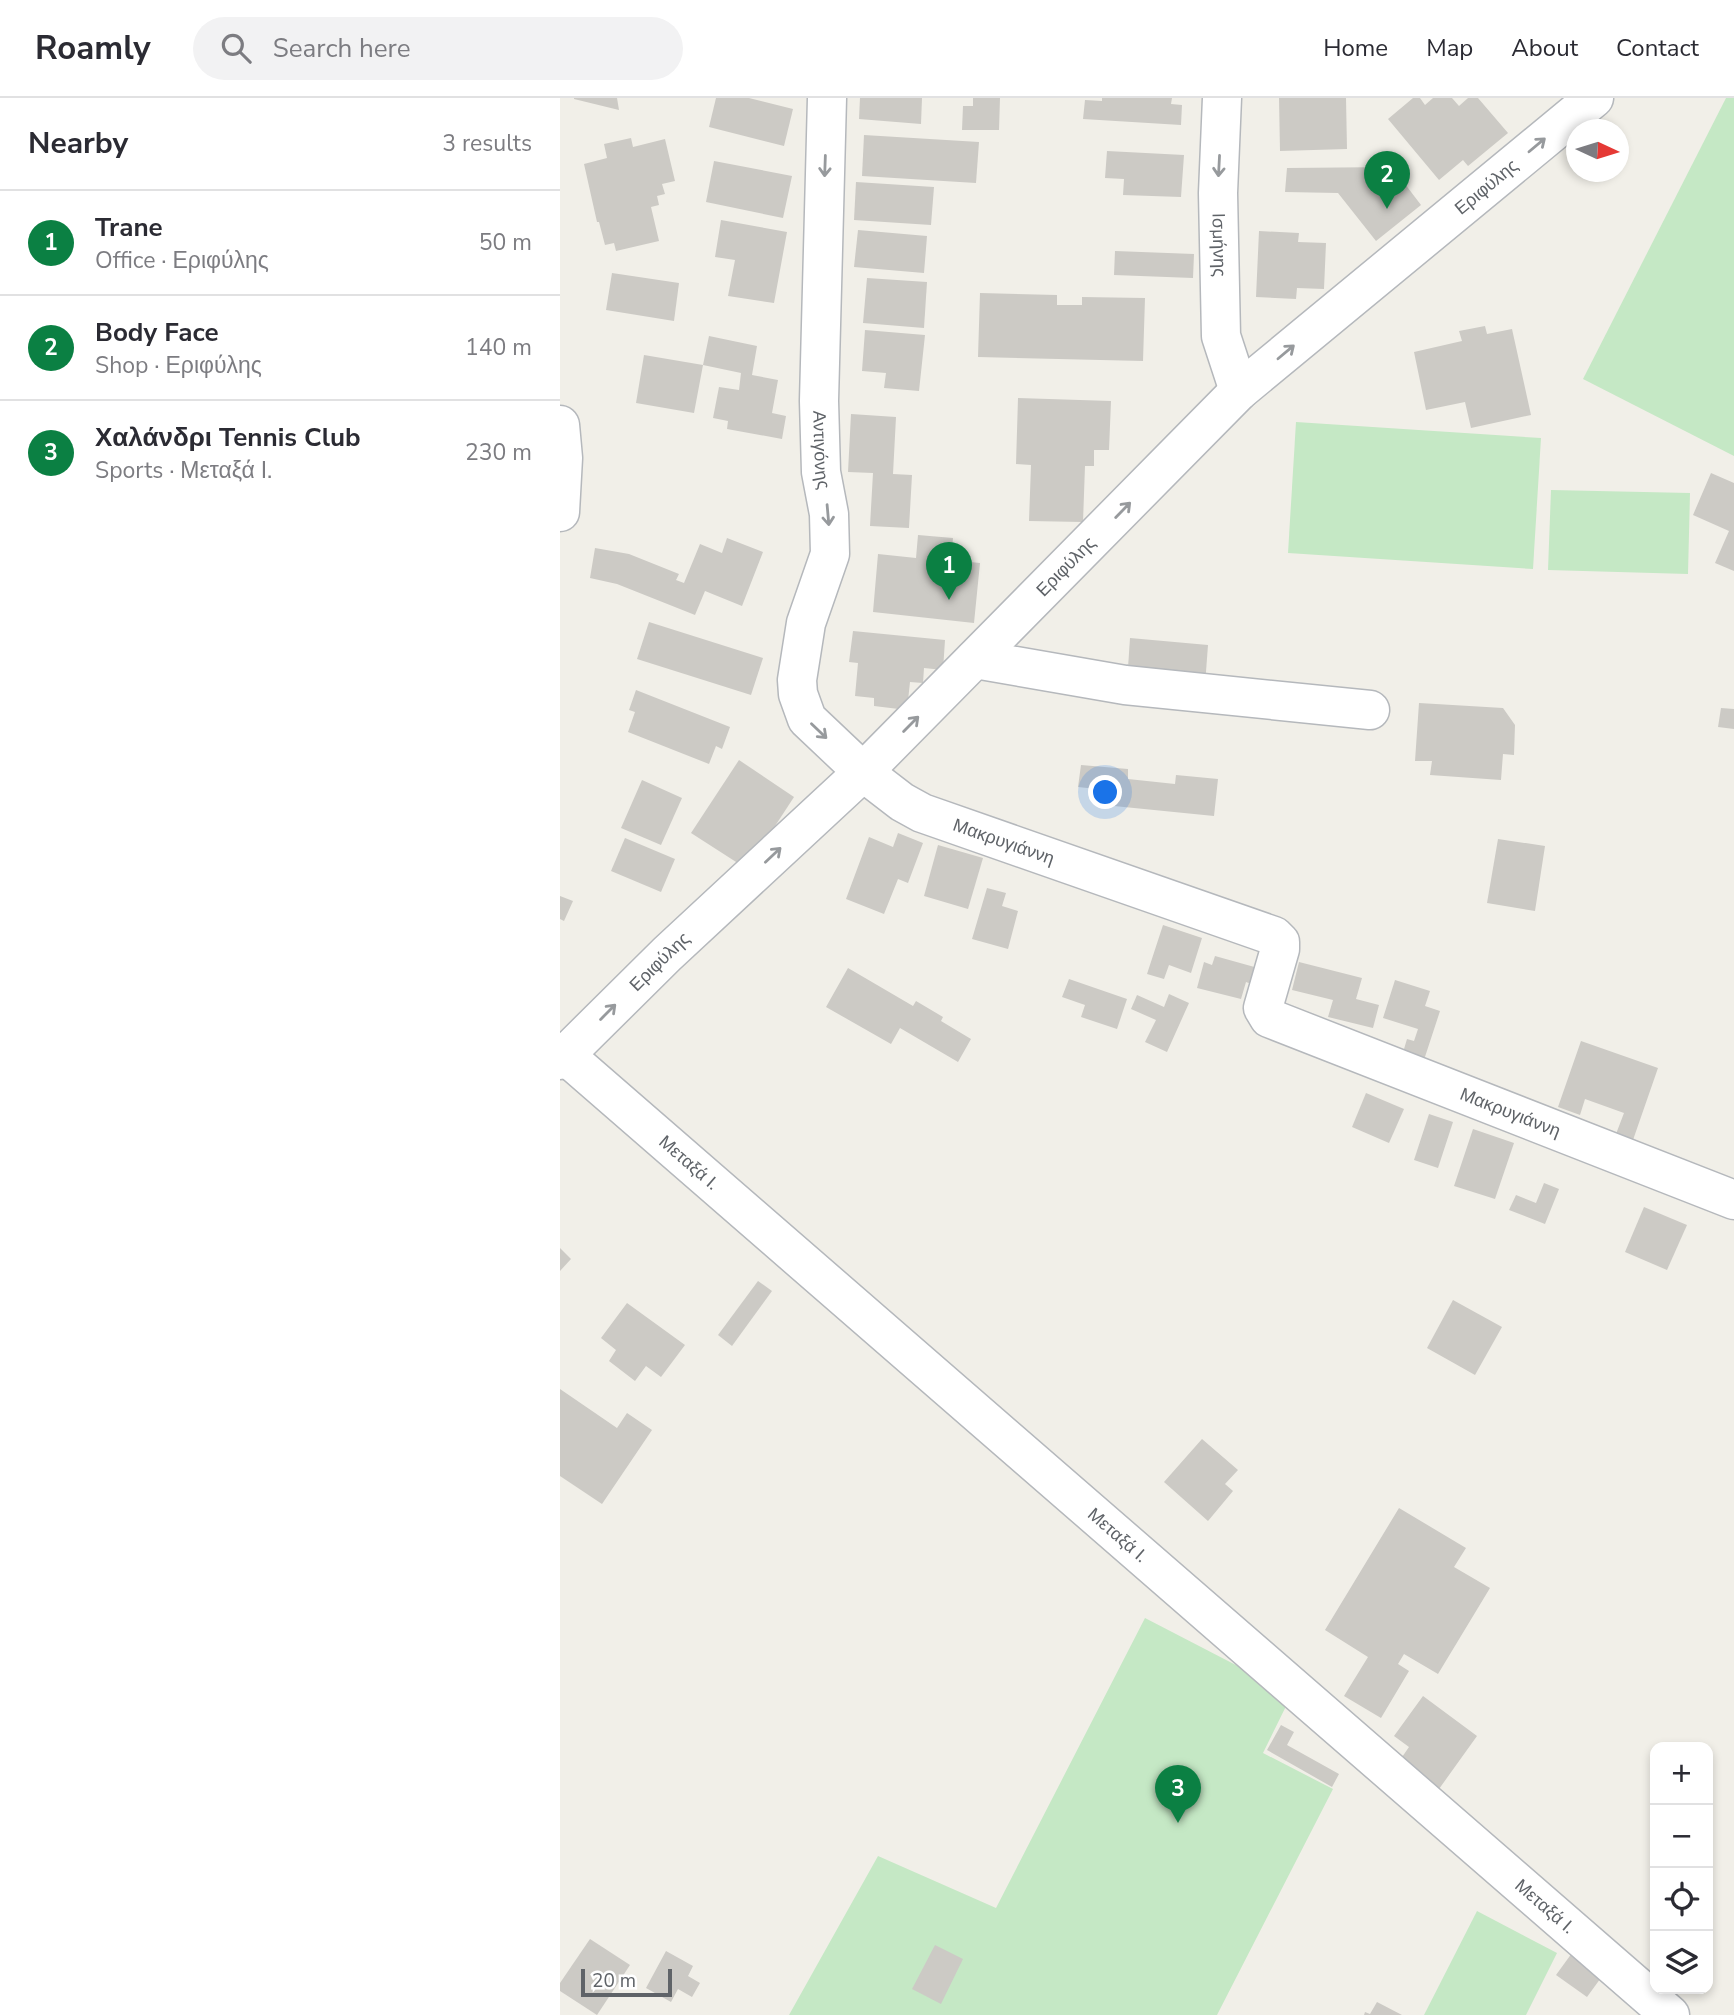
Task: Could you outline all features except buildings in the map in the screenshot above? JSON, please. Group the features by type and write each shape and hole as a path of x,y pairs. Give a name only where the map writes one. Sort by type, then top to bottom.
{"street":[{"name":"Αντιγόνης","path":"828,98 819,401 821,472 829,514 830,554 806,623 797,680 798,694 807,719 863,772"},
{"name":"Ισμήνης","path":"1222,98 1218,193 1221,336 1239,391"},
{"name":"Εριφύλης","path":"562,1057 667,954 863,772 1239,391 1594,98"},
{"path":"560,425 564,458 560,512"},
{"path":"975,659 1125,685 1370,710"},
{"name":"Μακρυγιάννη","path":"863,772 902,802 922,813 1274,936 1280,942 1280,949 1263,1008 1269,1018 1287,1027 1734,1200"},
{"name":"Μεταξά Ι.","path":"562,1057 1670,2015"}],"green space":[{"path":"1726,98 1734,98 1734,456 1583,379"},
{"path":"1296,422 1541,438 1533,569 1288,553"},
{"path":"1551,490 1690,493 1688,574 1548,570"},
{"path":"1145,1618 1292,1694 1263,1753 1333,1789 1217,2015 789,2015 878,1856 996,1908"},
{"path":"1477,1911 1557,1953 1526,2015 1424,2015"}],"place":[{"name":"Body Face","path":"1387,209"},
{"name":"Trane","path":"949,600"},
{"name":"Χαλάνδρι Tennis Club","path":"1178,1823"}]}
